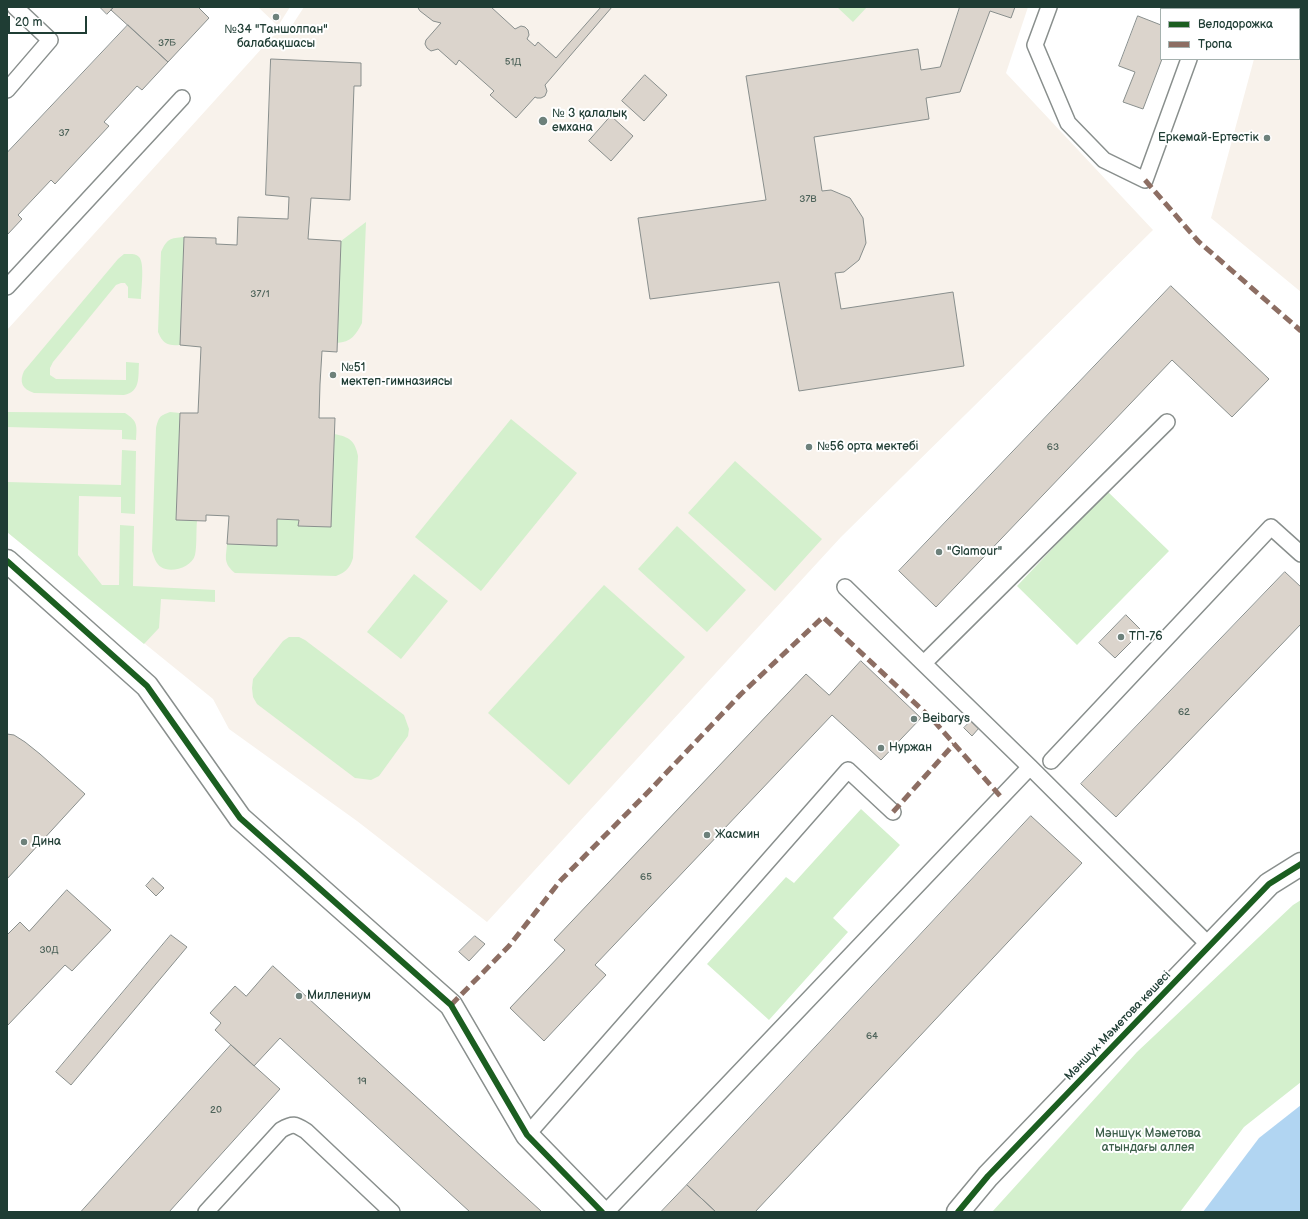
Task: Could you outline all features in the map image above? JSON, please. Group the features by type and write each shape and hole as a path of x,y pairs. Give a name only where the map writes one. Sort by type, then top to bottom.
{"street":[{"path":"7,561 147,686 240,818 451,1005 527,1135 602,1212"},
{"name":"Мәншүк Мәметова көшесі","path":"958,1212 988,1176 1269,884 1301,864"}],"lane":[{"path":"7,90 50,40 15,7"},
{"path":"1050,7 1035,45 1068,123 1104,160 1145,180 1189,60"},
{"path":"7,286 182,98"},
{"path":"924,663 1166,422"},
{"path":"1051,760 1271,527 1301,554"},
{"path":"846,587 1210,946"},
{"path":"606,1212 1030,767"},
{"path":"527,1135 848,770 893,812"},
{"path":"206,1212 281,1130 290,1125 298,1126 306,1131 392,1212"}],"shaded area":[{"name":"№34 \"Таншолпан\" балабақшасы","path":"258,7 290,7 278,26"},
{"path":"304,7 1028,7 1006,73 1153,230 841,537 487,922 357,821 229,729 213,699 7,532 7,330 273,36 291,27"},
{"name":"Еркемай-Ертөстік","path":"1301,7 1301,292 1211,218 1254,60 1300,60 1300,8 1268,8"}],"green space":[{"path":"837,7 867,7 853,22"},
{"path":"366,222 362,323 358,331 352,337 346,341 337,343 341,241"},
{"path":"184,237 180,345 172,345 164,342 158,332 161,252 165,244 170,240"},
{"path":"124,254 136,255 141,260 141,299 128,298 128,287 125,283 116,285 53,362 50,368 50,375 56,379 126,380 126,362 139,363 138,383 133,391 124,395 34,393 24,387 22,379 24,371 118,259"},
{"path":"7,412 125,413 136,424 136,440 122,439 122,430 7,427"},
{"path":"170,412 180,413 176,520 197,521 196,552 193,559 186,566 170,570 159,566 152,551 156,428 160,417"},
{"path":"511,419 577,473 481,591 415,537"},
{"path":"334,434 351,440 358,456 353,558 349,567 336,576 235,573 226,560 227,544 276,546 277,519 299,520 299,526 331,527"},
{"path":"122,450 136,451 135,514 121,513 121,497 79,496 78,555 102,585 119,585 120,525 134,526 133,586 215,590 215,602 161,599 159,628 144,644 7,532 7,482 121,485"},
{"path":"735,461 822,539 775,591 688,513"},
{"path":"1107,491 1169,551 1077,645 1017,586"},
{"path":"677,526 746,590 707,632 638,569"},
{"path":"414,574 448,601 401,659 367,632"},
{"path":"604,585 685,657 569,785 488,713"},
{"path":"289,637 299,637 305,640 404,715 409,729 408,736 379,776 371,780 355,778 257,704 253,697 253,679 283,641"},
{"path":"861,809 900,845 833,918 848,932 769,1020 707,964 786,877 794,883"},
{"name":"Мәншүк Мәметова атындағы аллея","path":"1301,900 1301,1082 1244,1127 1180,1212 992,1212 1137,1052 1293,905"}],"water":[{"path":"1301,1105 1301,1212 1203,1212 1259,1138"}],"building":[{"path":"100,7 114,7 107,14"},
{"path":"114,7 198,7 209,18 168,62 111,10"},
{"path":"418,7 491,7 515,29 521,26 525,27 528,30 529,35 527,39 535,46 538,42 556,58 601,7 612,7 545,85 547,91 545,96 541,98 535,97 516,118 490,95 494,91 459,60 456,65 438,49 431,51 427,48 425,44 426,40 441,23 433,21 420,11"},
{"path":"960,7 1015,7 1011,18 990,11 960,92 926,98 929,119 814,137 822,191 831,190 850,198 863,218 866,243 859,260 844,272 835,273 841,309 953,292 964,366 799,391 779,282 650,299 638,218 766,200 746,76 918,49 921,70 940,67"},
{"path":"1138,16 1160,25 1160,60 1162,60 1143,109 1123,102 1135,72 1119,66"},
{"path":"128,25 168,62 142,90 137,86 104,122 109,126 55,184 51,180 18,215 22,219 7,235 7,153"},
{"path":"271,59 361,63 361,86 354,86 350,200 311,198 308,239 341,241 337,352 322,351 320,384 319,418 335,418 331,527 298,526 299,520 277,519 277,546 227,544 229,516 206,515 206,521 176,520 180,413 198,413 201,347 180,345 184,237 216,238 216,244 237,245 238,217 288,219 289,197 266,195"},
{"path":"645,75 667,95 644,121 622,101"},
{"path":"611,116 633,136 611,161 589,141"},
{"path":"1171,286 1269,379 1232,417 1172,360 936,607 899,571"},
{"path":"1285,572 1301,587 1301,624 1116,817 1081,784"},
{"name":"ТП-76","path":"1126,615 1142,631 1115,658 1099,643"},
{"path":"861,661 921,718 881,760 832,715 595,965 606,975 544,1041 510,1008 565,950 554,940 806,674 829,695"},
{"path":"971,721 979,728 972,736 964,728"},
{"name":"Дина","path":"7,734 14,735 25,742 85,794 7,879"},
{"path":"1031,816 1082,863 755,1212 716,1212 687,1185"},
{"path":"153,878 164,888 156,896 146,886"},
{"path":"67,890 111,930 72,971 65,965 7,1026 7,935 20,922 29,931"},
{"path":"171,935 187,947 71,1085 56,1072"},
{"path":"475,936 485,944 469,961 459,952"},
{"path":"273,966 542,1212 470,1212 280,1038 254,1066 231,1045 215,1030 221,1023 210,1013 235,986 246,996"},
{"path":"231,1045 280,1089 169,1212 81,1212"},
{"path":"687,1185 716,1212 661,1212"}],"marked path":[{"path":"1145,180 1198,241 1301,331"},
{"path":"451,1005 509,946 561,880 650,790 741,694 823,617 933,720 1001,797"},
{"path":"893,812 954,744"}],"cycle path":[{"path":"7,561 147,686 240,818 451,1005 527,1135 602,1212"},
{"path":"958,1212 988,1176 1269,884 1301,864"}],"place":[{"name":"№34 \"Таншолпан\" балабақшасы","path":"276,17"},
{"name":"№ 3 қалалық емхана","path":"543,121"},
{"name":"Еркемай-Ертөстік","path":"1267,138"},
{"name":"№51 мектеп-гимназиясы","path":"333,375"},
{"name":"№56 орта мектебі","path":"809,447"},
{"name":"\"Glamour\"","path":"939,552"},
{"name":"ТП-76","path":"1121,637"},
{"name":"Beibarys","path":"914,719"},
{"name":"Нуржан","path":"881,748"},
{"name":"Жасмин","path":"707,835"},
{"name":"Дина","path":"24,842"},
{"name":"Миллениум","path":"299,996"}]}
